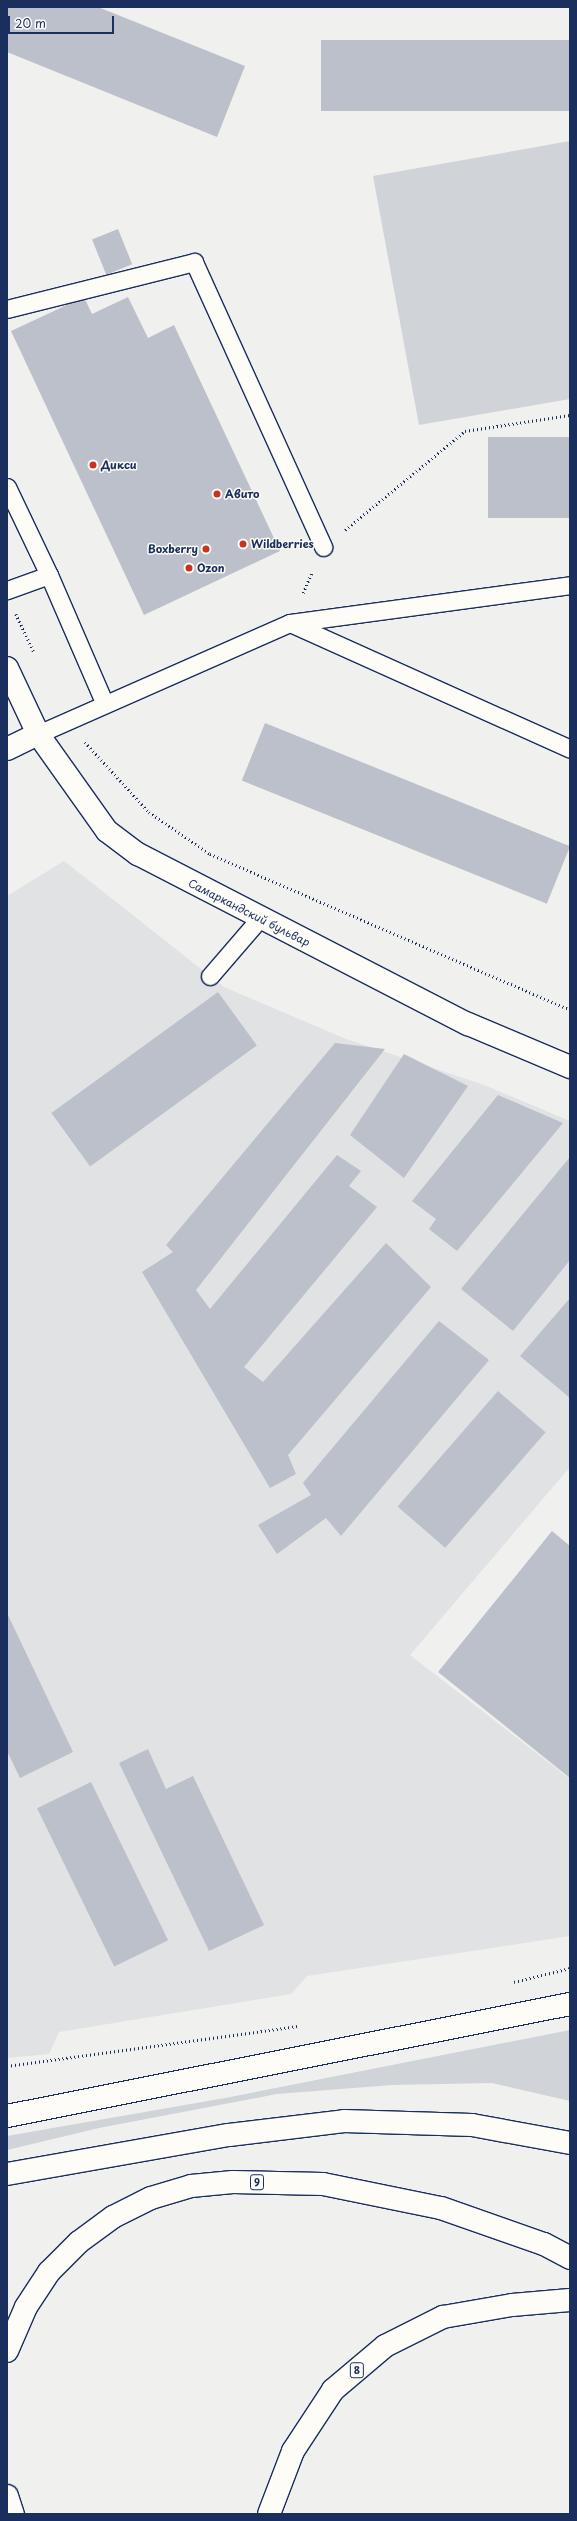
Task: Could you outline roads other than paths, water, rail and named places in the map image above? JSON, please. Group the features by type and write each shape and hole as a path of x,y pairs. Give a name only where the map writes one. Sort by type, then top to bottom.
{"main road":[{"name":"Самаркандский бульвар","path":"7,668 38,734 107,831 138,854 468,1024 570,1067"},
{"path":"7,749 38,734"},
{"path":"7,2116 570,2004"},
{"path":"7,2174 229,2135 344,2121 472,2125 570,2143"},
{"name":"9","path":"7,2351 26,2307 49,2272 79,2242 113,2217 151,2198 191,2186 233,2182 323,2184 441,2208 544,2244 570,2258"},
{"name":"8","path":"269,2514 293,2452 333,2390 385,2346 443,2317 512,2305 570,2300"},
{"path":"7,2496 13,2514"}],"lane":[{"path":"7,309 194,262 323,547"},
{"path":"7,487 49,575 104,702"},
{"path":"7,590 49,575"},
{"path":"38,734 104,702 290,623 570,585"},
{"path":"290,623 570,748"},
{"path":"210,976 260,918"}],"place":[{"name":"Дикси","path":"93,465"},
{"name":"Авито","path":"217,494"},
{"name":"Wildberries","path":"243,544"},
{"name":"Boxberry","path":"206,549"},
{"name":"Ozon","path":"189,568"}]}
